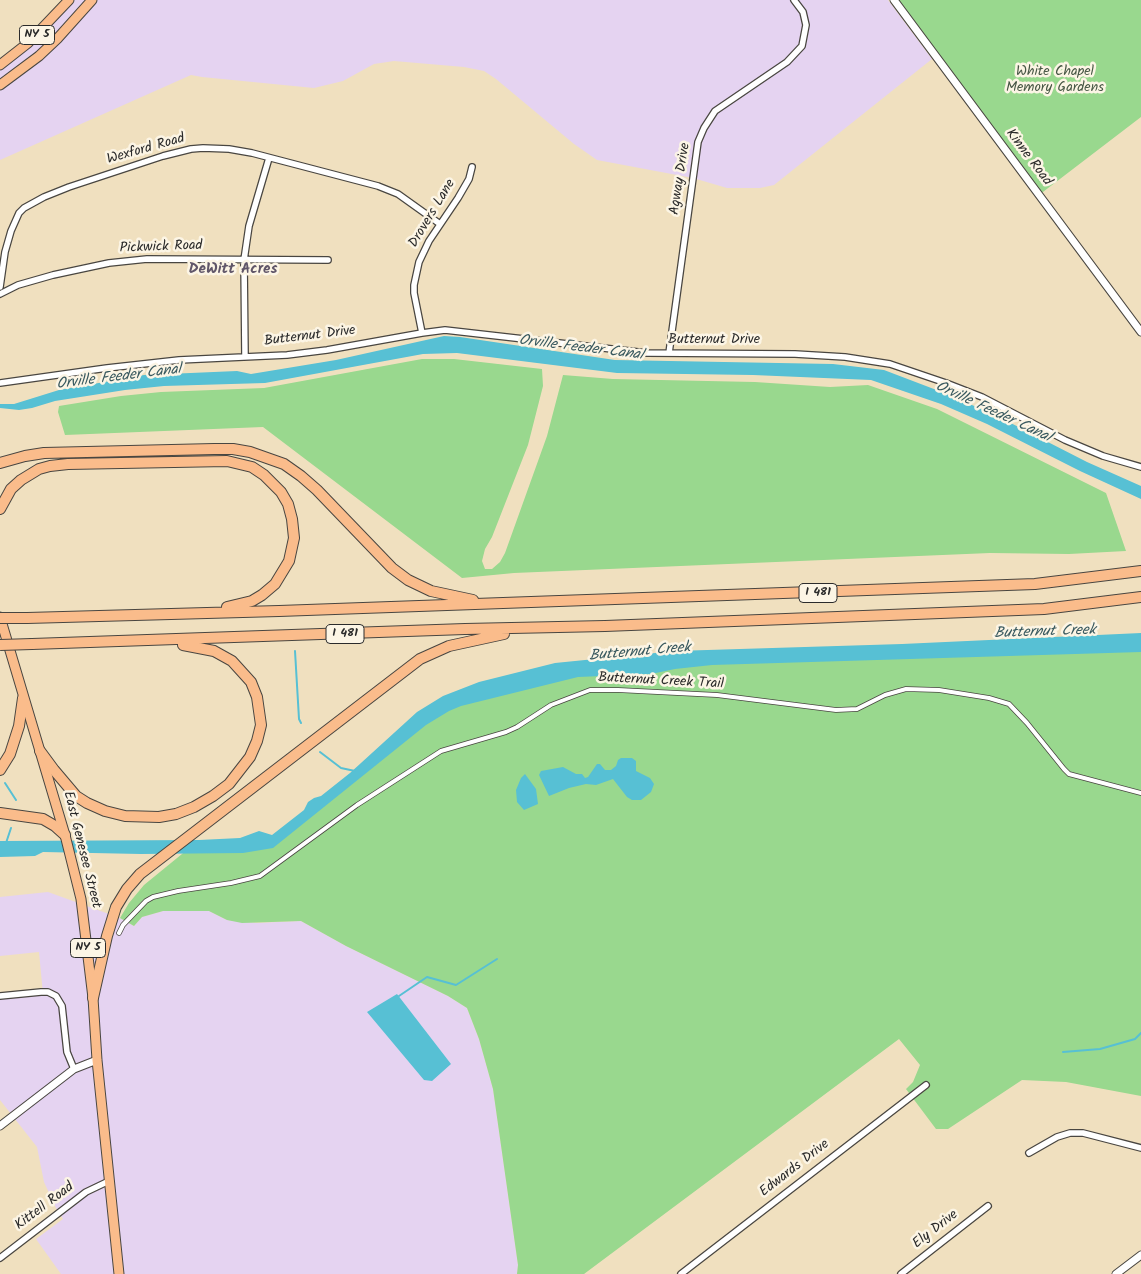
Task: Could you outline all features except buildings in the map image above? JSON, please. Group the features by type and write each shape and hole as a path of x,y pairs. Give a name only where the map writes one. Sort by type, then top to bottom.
{"highway":[{"path":"0,463 44,453 214,449 233,449 250,452 284,464 300,476 317,490 392,568 408,580 431,591 494,603"},
{"path":"0,509 11,489 21,480 39,469 50,466 227,461 252,467 274,483 288,504 294,538 289,561 275,584 252,601 191,613"},
{"name":"I 481","path":"0,618 288,611 1035,584 1141,571"},
{"name":"I 481","path":"0,645 160,641 465,629 530,629 1044,609 1141,597"},
{"path":"93,998 106,936 116,907 127,889 140,874 420,659 463,642 530,629"},
{"path":"40,751 76,796 86,803 105,811 125,816 151,817 176,814 194,807 229,784 250,758 260,732 257,697 251,682 239,667 224,655 201,648 160,641"},
{"path":"0,770 10,754 19,726 23,698"},
{"path":"0,813 42,819 55,826 65,835"}],"main road":[{"name":"NY 5","path":"0,64 28,43 69,0"},
{"name":"NY 5","path":"0,85 39,56 92,0"},
{"name":"East Genesee Street","path":"0,618 65,835 81,899 93,998 97,1060 119,1274"}],"street":[{"name":"Agway Drive","path":"669,353 698,142 715,111 787,62 802,46 806,26 803,12 794,0"},
{"name":"Kinne Road","path":"894,0 1141,332"},
{"name":"Wexford Road","path":"0,287 5,252 11,231 19,213 24,208 44,197 69,187 163,156 191,149 229,150 269,158 378,186 398,194 440,224"},
{"path":"245,357 244,260 249,226 269,158"},
{"name":"Drovers Lane","path":"422,333 414,293 416,270 429,241 469,179 472,167"},
{"name":"Pickwick Road","path":"0,294 18,285 53,275 109,263 166,258 328,260"},
{"name":"Butternut Drive","path":"0,383 179,360 287,355 422,333 458,330 609,350 669,353 795,354 845,357 890,364 946,383 982,397 1065,440 1103,456 1141,467"},
{"name":"Butternut Creek Trail","path":"119,933 122,925 146,901 153,897 260,876 357,805 441,751 506,732 551,705 590,690 717,695 836,710 857,709 885,695 906,689 939,690 989,698 1009,704 1069,774 1141,793"},
{"path":"0,996 48,992 56,996 62,1006 67,1052 74,1069"},
{"path":"0,1126 74,1069 97,1060"},
{"name":"Edwards Drive","path":"680,1274 926,1085"},
{"path":"1029,1153 1056,1137 1070,1133 1084,1133 1141,1148"},
{"name":"Kittell Road","path":"0,1258 86,1192 109,1181"},
{"name":"Ely Drive","path":"901,1274 988,1206"},
{"path":"1116,1274 1141,1255"}],"shaded area":[{"path":"69,0 888,0 932,59 774,185 760,188 727,188 693,178 597,160 574,144 484,71 464,67 394,61 374,64 343,81 314,88 191,75 0,160 0,65"},
{"path":"48,892 120,918 134,926 142,917 163,911 209,911 227,920 257,923 301,921 346,946 448,996 467,1008 479,1039 493,1089 518,1265 517,1274 61,1274 36,1239 63,1219 44,1182 37,1147 0,1100 0,999 43,994 39,952 0,956 0,897"}],"green space":[{"name":"White Chapel Memory Gardens","path":"894,0 1141,0 1141,117 1039,195"},
{"path":"422,359 454,359 542,369 543,386 528,445 492,537 485,549 482,561 485,569 492,569 500,562 505,553 547,436 563,375 613,379 755,382 830,387 868,385 937,409 1106,493 1126,551 1069,554 990,553 514,573 462,578 263,427 65,435 58,412 59,406 121,396 161,392 264,388"},
{"path":"1141,641 1141,1096 1066,1082 1022,1080 948,1129 936,1129 906,1089 913,1082 920,1065 899,1039 584,1274 517,1274 518,1265 493,1089 479,1039 467,1008 448,996 346,946 301,921 242,923 227,920 209,911 163,911 142,917 134,926 120,918 129,903 144,885 193,845 279,836 442,706 556,672"}],"water":[{"path":"444,336 615,360 833,364 884,370 947,394 997,416 1087,462 1141,486 1141,499 1080,471 987,424 941,404 871,380 753,375 617,373 457,353 423,354 265,383 164,386 55,401 19,410 0,408 0,404 14,404 59,390 144,375 237,371 251,374 336,360"},
{"path":"1141,633 1141,652 712,665 651,674 578,677 461,706 449,711 426,725 273,848 243,853 141,854 43,852 35,856 0,857 0,841 199,840 240,838 259,831 272,835 304,810 308,802 321,796 350,773 417,712 443,696 479,682 555,663 675,651 902,644"},
{"path":"621,758 632,758 636,761 636,771 650,778 654,784 651,792 641,800 632,800 627,797 613,779 596,785 586,784 569,788 549,796 539,775 541,771 563,767 576,774 582,774 585,778 588,777 597,764 600,764 605,770 611,770"},
{"path":"525,774 536,789 538,804 524,810 517,802 516,790 521,778"},
{"path":"397,994 451,1064 432,1081 424,1080 367,1012"}],"waterway":[{"path":"295,651 299,719 301,723"},
{"path":"320,752 341,768 355,771"},
{"path":"5,783 16,800"},
{"path":"6,843 11,828"},
{"path":"399,996 427,977 456,985 497,959"},
{"path":"1063,1052 1100,1049 1135,1039 1141,1033"}],"district":[{"name":"DeWitt Acres","path":"233,270"}],"water label":[{"name":"Orville Feeder Canal","path":"581,349"},
{"name":"Orville Feeder Canal","path":"119,378"},
{"name":"Orville Feeder Canal","path":"993,413"},
{"name":"Butternut Creek","path":"1045,633"},
{"name":"Butternut Creek","path":"640,653"}]}
